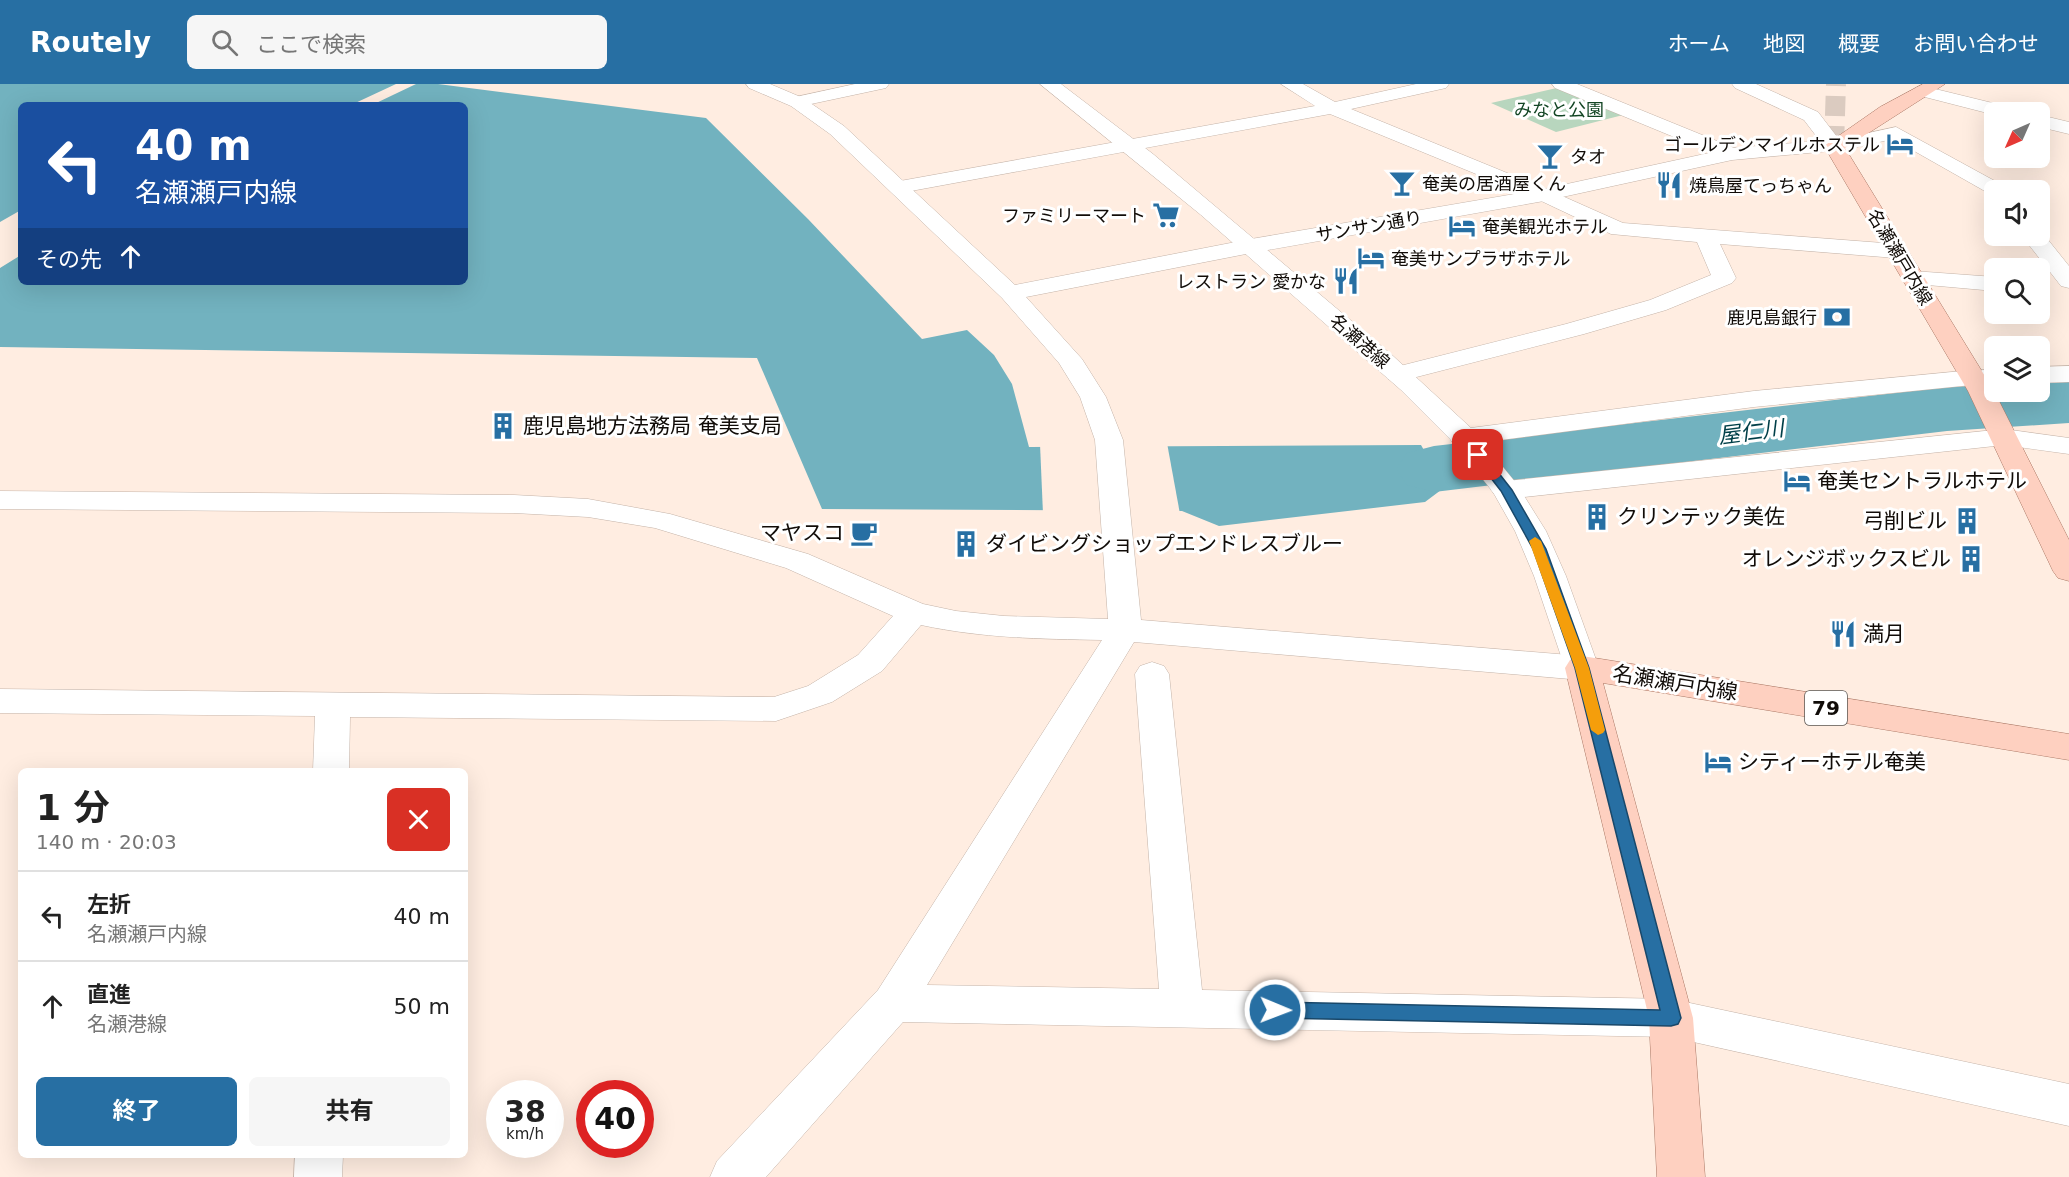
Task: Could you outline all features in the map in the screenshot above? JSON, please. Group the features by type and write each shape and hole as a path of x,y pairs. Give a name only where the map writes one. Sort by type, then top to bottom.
{"main road":[{"path":"1834,146 1887,111 1930,88"},
{"name":"名瀬瀬戸内線","path":"1834,146 1913,278 1983,382 2002,433 2060,537 2069,571"},
{"name":"名瀬瀬戸内線","path":"1681,1177 1671,1018 1582,668 2069,747"}],"street":[{"path":"734,1177 893,1003 1125,630 1118,519 1109,440 1093,397 1069,359 1010,293 837,130 797,102 755,84"},
{"path":"797,102 880,84"},
{"name":"名瀬港線","path":"1049,84 1130,143 1251,246 1397,374 1466,440 1503,485 1540,549 1582,668"},
{"path":"1290,84 1332,108 1544,195 1619,229 1896,251"},
{"path":"900,187 1130,143 1332,108 1440,84"},
{"path":"1561,84 1732,154"},
{"path":"1742,84 1811,117 1834,146"},
{"path":"1930,88 1984,105"},
{"path":"2050,124 2069,129"},
{"name":"サンサン通り","path":"1010,293 1251,246 1544,195 1732,154 1834,146 1896,133 1984,183"},
{"path":"1397,374 1575,329 1658,305 1724,278 1705,236"},
{"path":"2039,246 2062,286"},
{"path":"1913,278 1984,283"},
{"path":"2050,375 2069,374"},
{"path":"1466,440 1754,399 1983,382"},
{"path":"1503,485 2002,433 2069,446"},
{"path":"0,500 514,504 588,508 659,520 797,561 914,613 956,622 1004,627 1125,630 1582,668"},
{"path":"0,701 776,709 820,694 870,663 914,613"},
{"path":"1152,674 1182,1008"},
{"path":"331,768 333,704"},
{"path":"893,1003 1671,1018 2069,1105"},
{"path":"318,1177 319,1158"}],"green space":[{"name":"みなと公園","path":"1561,87 1627,114 1556,132 1491,103"}],"water":[{"path":"0,84 396,84 357,102 18,102 18,212 0,222"},
{"path":"416,84 438,84 706,118 808,219 922,339 967,330 994,355 1012,384 1029,447 1421,445 1445,487 1425,502 1219,526 1182,511 822,509 757,358 0,347 0,268 18,257 18,285 468,285 468,102 378,102"}],"pier":[{"path":"1167,443 1180,514 1043,514 1040,444"}],"waterway":[{"name":"屋仁川","path":"1434,469 1947,409 2069,402"}],"tunnel":[{"path":"1834,146 1836,84"}],"slow traffic":[{"path":"1535,541 1540,549 1582,668 1598,730"}],"place":[{"name":"ゴールデンマイルホステル","path":"1900,144"},
{"name":"タオ","path":"1550,156"},
{"name":"奄美の居酒屋くん","path":"1402,183"},
{"name":"焼鳥屋てっちゃん","path":"1669,185"},
{"name":"ファミリーマート","path":"1166,215"},
{"name":"奄美観光ホテル","path":"1462,226"},
{"name":"奄美サンプラザホテル","path":"1371,258"},
{"name":"レストラン 愛かな","path":"1346,281"},
{"name":"鹿児島銀行","path":"1837,317"},
{"name":"鹿児島地方法務局 奄美支局","path":"503,426"},
{"name":"奄美セントラルホテル","path":"1797,481"},
{"name":"クリンテック美佐","path":"1597,517"},
{"name":"弓削ビル","path":"1967,521"},
{"name":"マヤスコ","path":"864,533"},
{"name":"ダイビングショップエンドレスブルー","path":"966,544"},
{"name":"オレンジボックスビル","path":"1971,559"},
{"name":"満月","path":"1843,634"},
{"name":"シティーホテル奄美","path":"1718,762"}],"route":[{"path":"1275,1010 1671,1018 1582,668 1540,549 1506,490 1478,455"}]}
